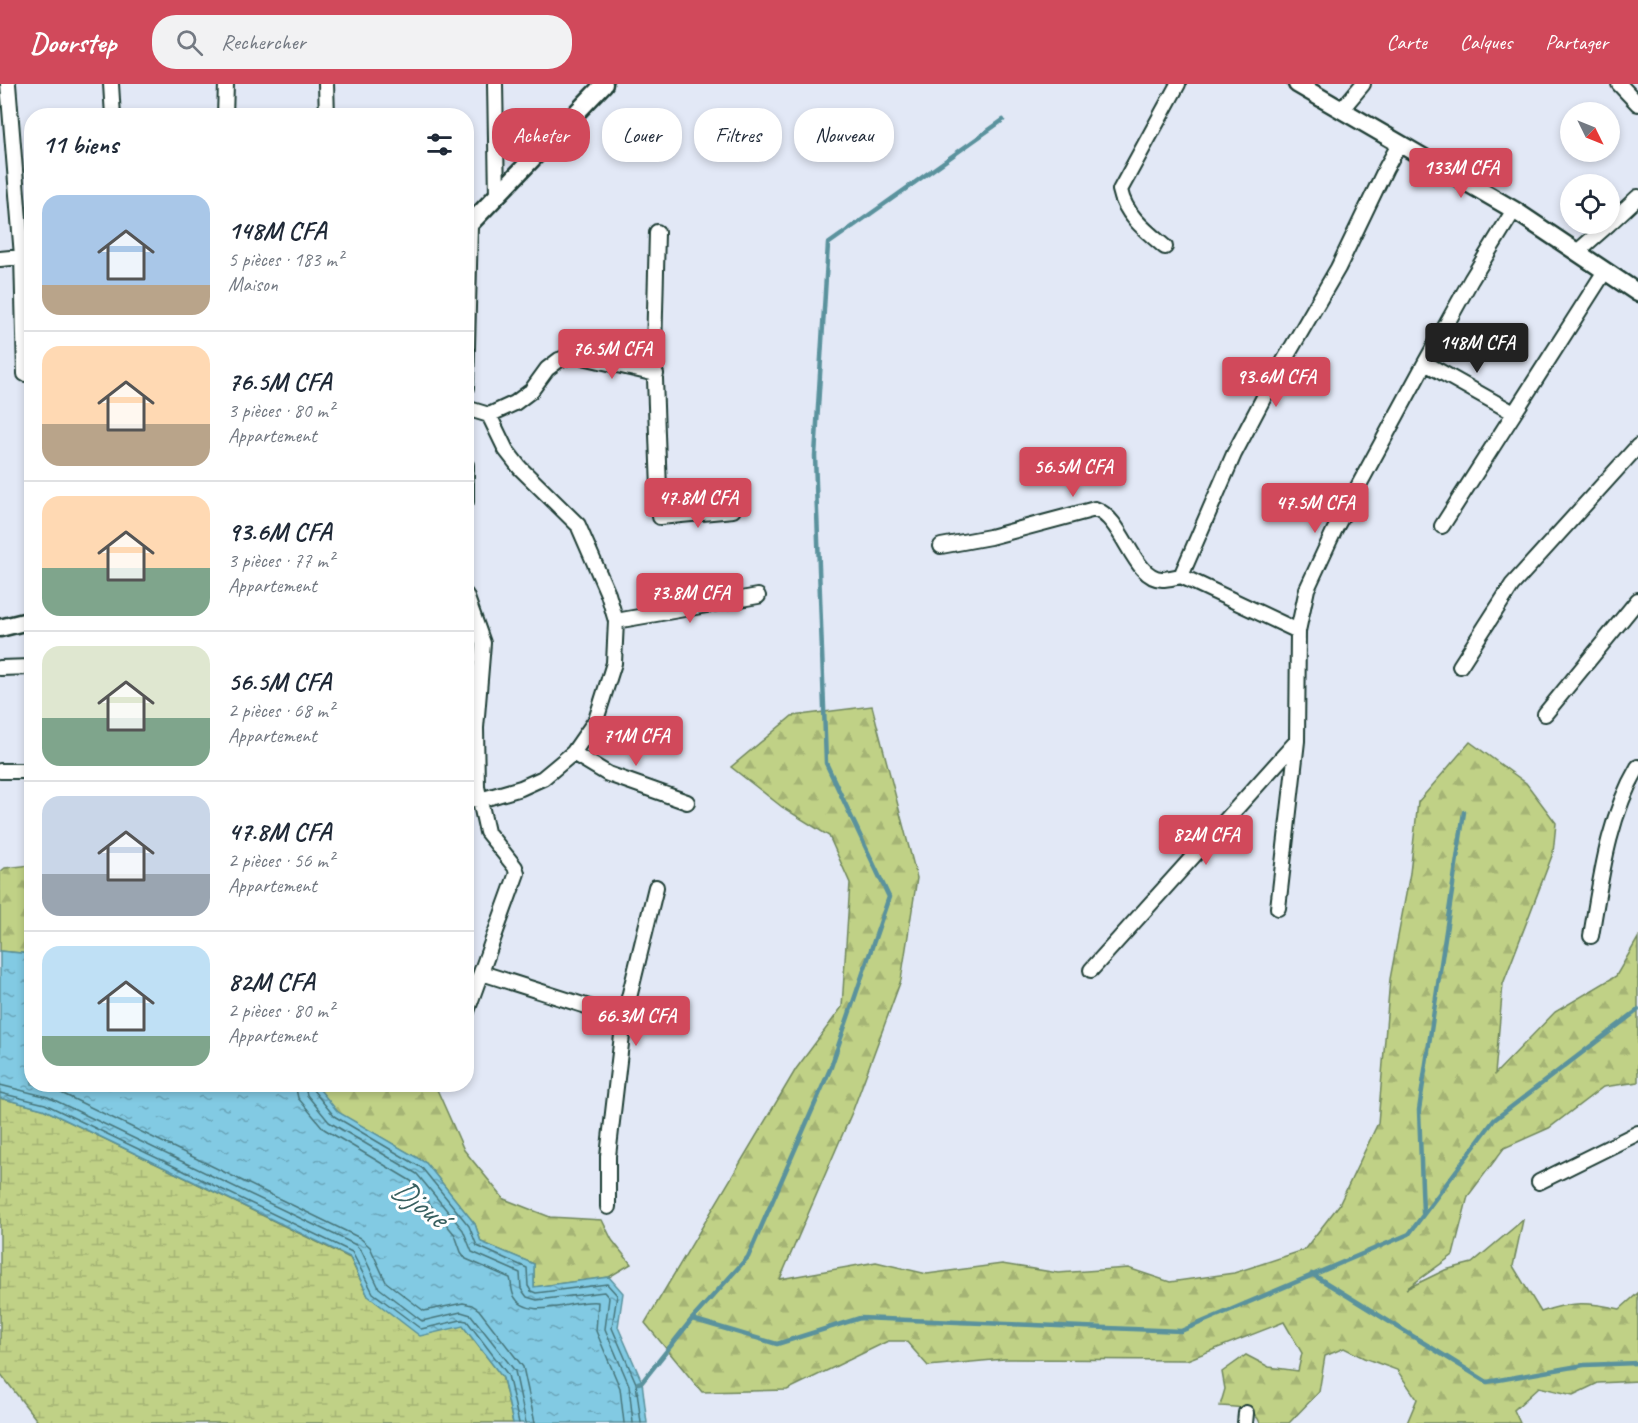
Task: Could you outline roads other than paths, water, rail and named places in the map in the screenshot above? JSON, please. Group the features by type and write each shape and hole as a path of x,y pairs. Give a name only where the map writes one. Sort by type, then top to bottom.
{"street":[{"path":"8,84 24,229"},
{"path":"111,84 112,108"},
{"path":"225,108 226,84"},
{"path":"326,84 327,108"},
{"path":"495,84 497,196"},
{"path":"474,220 604,84"},
{"path":"1165,247 1139,225 1123,203 1120,190 1178,84"},
{"path":"1297,84 1514,210 1638,293"},
{"path":"1342,109 1363,84"},
{"path":"1619,84 1638,104"},
{"path":"1181,576 1234,454 1274,378 1338,268 1400,143"},
{"path":"1620,213 1638,197"},
{"path":"1278,908 1297,741 1298,631 1307,589 1334,531 1425,363 1471,280 1514,210"},
{"path":"657,232 656,374 660,517 734,510"},
{"path":"1577,252 1597,234"},
{"path":"0,259 24,256"},
{"path":"1442,526 1605,271"},
{"path":"474,410 489,415 515,403 531,391 547,369 559,360 574,355 656,374"},
{"path":"1425,363 1514,413"},
{"path":"474,799 521,788 536,781 573,753 596,720 614,663 616,621 608,594 578,525 520,468 506,450 489,415"},
{"path":"1460,666 1512,585 1638,446"},
{"path":"940,546 990,537 1095,509 1103,512 1114,523 1149,575 1160,579 1181,576 1298,631"},
{"path":"616,621 758,596"},
{"path":"1545,714 1638,600"},
{"path":"474,618 483,643 474,780"},
{"path":"0,628 24,622"},
{"path":"0,668 24,667"},
{"path":"1091,970 1297,741"},
{"path":"573,753 608,774 687,802"},
{"path":"1591,936 1608,841 1624,790 1638,766"},
{"path":"0,771 24,771"},
{"path":"474,801 487,832 515,867 517,873 474,994"},
{"path":"608,1207 608,1155 624,1018 656,887"},
{"path":"482,973 624,1018"},
{"path":"1539,1182 1638,1133"}],"water":[{"name":"Djoué","path":"0,951 24,953 24,1092 322,1092 338,1112 426,1163 475,1224 481,1242 534,1264 534,1287 609,1277 623,1293 618,1327 642,1382 647,1423 513,1423 503,1378 463,1326 420,1336 368,1296 350,1257 43,1109 0,1098"}],"waterway":[{"path":"638,1383 642,1382 692,1319 748,1257 831,1067 889,897 826,763 815,456 828,244 1003,120"},
{"path":"1423,1213 1419,1110 1464,812"},
{"path":"692,1319 777,1344 860,1318 1181,1331 1409,1234 1494,1120 1638,1010"},
{"path":"1312,1274 1487,1382 1584,1365 1638,1363"}]}
